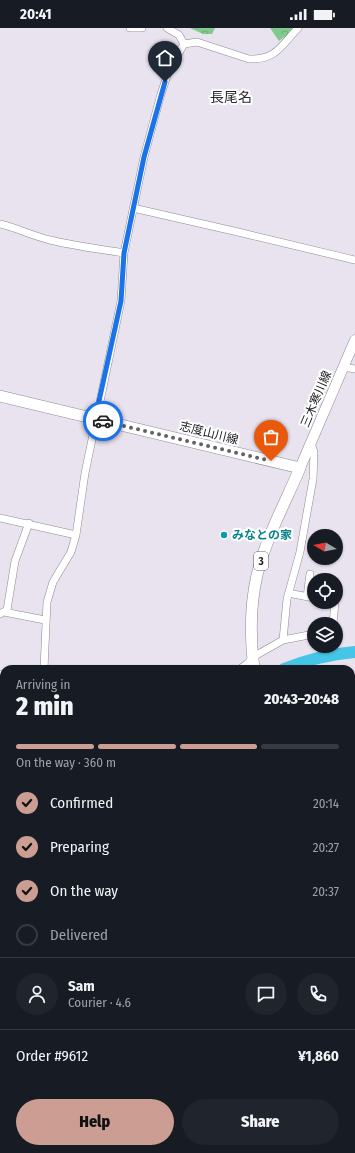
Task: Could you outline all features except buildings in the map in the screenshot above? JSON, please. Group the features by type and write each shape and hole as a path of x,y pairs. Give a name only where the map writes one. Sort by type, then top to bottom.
{"main road":[{"name":"三木寒川線","path":"300,468 355,340"},
{"name":"志度山川線","path":"0,396 300,468"},
{"name":"3","path":"253,662 251,613 257,574 263,554 300,468"}],"street":[{"path":"130,28 142,28"},
{"path":"167,28 179,35 184,44"},
{"path":"184,44 197,42 249,59 257,59 269,57 280,49 298,28"},
{"path":"44,665 47,602 53,582 71,552 76,535 95,419 121,301 124,253 144,157 169,70 184,44"},
{"path":"133,208 246,233 355,260"},
{"path":"0,224 52,241 124,253"},
{"path":"343,367 355,369"},
{"path":"283,640 287,599 300,552 313,479 314,452 311,443"},
{"path":"0,518 29,523 76,535"},
{"path":"2,613 7,610 15,561 29,523"},
{"path":"293,594 307,596"},
{"path":"2,613 46,620"},
{"path":"253,662 283,640 307,635"}],"green space":[{"path":"190,28 215,28 212,34 203,34"},
{"path":"270,28 296,28 279,41"}],"waterway":[{"path":"295,665 337,654 355,652"}],"way so far":[{"path":"103,421 271,461"}],"place":[{"name":"みなとの家","path":"224,535"}],"district":[{"name":"長尾名","path":"231,97"}],"route":[{"path":"103,421 95,419 121,301 124,253 144,157 165,82"}]}
